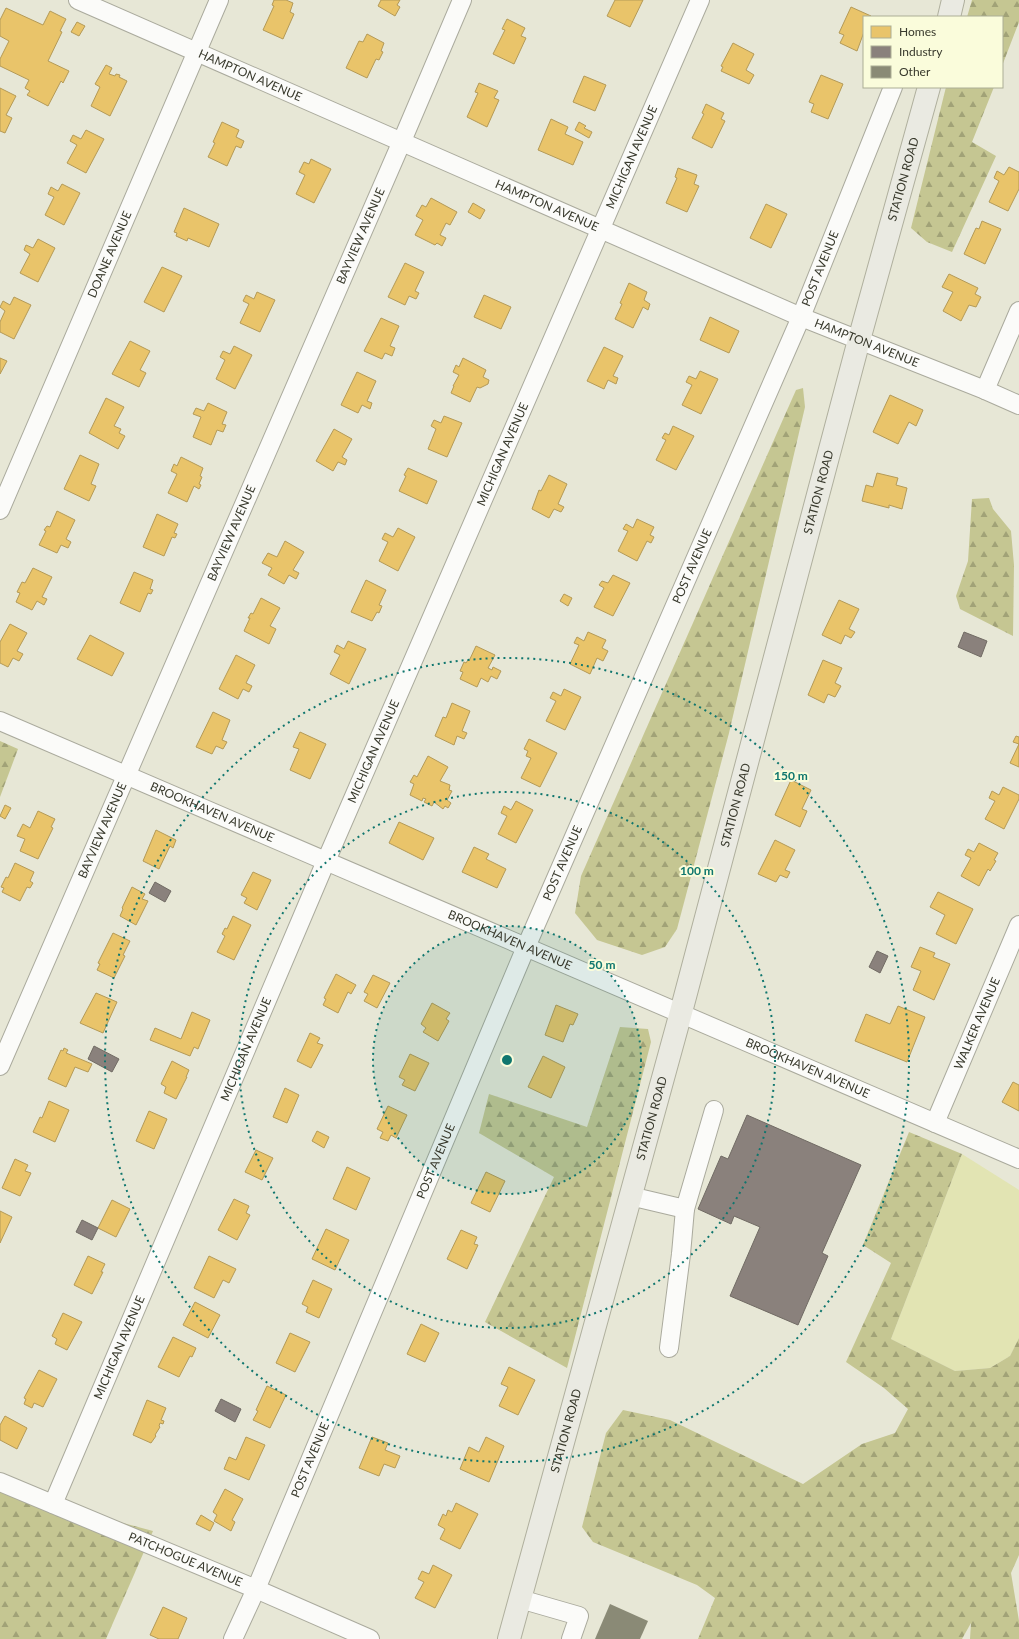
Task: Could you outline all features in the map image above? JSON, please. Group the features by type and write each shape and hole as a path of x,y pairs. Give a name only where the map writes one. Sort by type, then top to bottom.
{"main road":[{"path":"949,16 954,0"},
{"name":"STATION ROAD","path":"509,1639 680,1013 859,340 929,88"}],"street":[{"name":"HAMPTON AVENUE","path":"78,0 801,317 1019,405"},
{"name":"DOANE AVENUE","path":"0,510 219,0"},
{"name":"BAYVIEW AVENUE","path":"0,1066 462,0"},
{"name":"MICHIGAN AVENUE","path":"52,1504 326,861 700,0"},
{"name":"POST AVENUE","path":"233,1639 256,1589 526,947 801,317 892,88"},
{"path":"985,390 1019,311"},
{"name":"BROOKHAVEN AVENUE","path":"0,721 1019,1159"},
{"name":"WALKER AVENUE","path":"935,1123 1019,925"},
{"path":"669,1348 685,1208 714,1110"},
{"path":"630,1196 685,1208"},
{"name":"PATCHOGUE AVENUE","path":"0,1482 256,1589 370,1639"},
{"path":"520,1599 579,1616 571,1639"}],"green space":[{"path":"972,0 1019,0 1019,22 1003,63 1003,16 967,16"},
{"path":"946,88 994,88 972,142 996,156 952,252 927,242 911,228"},
{"path":"803,388 805,407 729,733 677,929 665,947 642,955 597,940 575,913 581,876 796,390"},
{"path":"989,498 993,509 1011,531 1014,565 1013,636 960,609 956,596 968,561 972,499"},
{"path":"0,741 18,749 0,797"},
{"path":"620,1027 648,1029 651,1042 567,1368 485,1322 554,1177 479,1133 489,1094 587,1127"},
{"path":"909,1132 962,1154 891,1339 955,1371 990,1368 1010,1356 1019,1338 1019,1555 1011,1573 1019,1621 1019,1639 970,1639 971,1623 962,1639 698,1639 715,1598 697,1585 593,1542 582,1527 606,1433 623,1410 670,1420 803,1484 862,1444 895,1433 908,1409 884,1388 846,1362 891,1263 863,1245"},
{"path":"962,1154 1019,1190 1019,1338 1010,1356 990,1368 955,1371 891,1339"},
{"path":"0,1490 153,1531 106,1639 0,1639"}],"building: Homes":[{"path":"274,0 286,0 293,3 290,12 294,14 283,39 263,30 274,6 272,5"},
{"path":"381,0 400,0 397,5 400,7 395,16 378,6"},
{"path":"615,0 643,0 630,27 607,16"},
{"path":"851,7 871,16 863,16 863,35 857,51 840,43 844,35 839,33"},
{"path":"6,8 43,25 50,11 66,19 60,31 62,32 48,61 69,71 63,83 61,81 48,106 27,95 30,91 25,88 29,80 0,66 0,59 9,41 0,36 0,20"},
{"path":"507,19 525,28 521,36 526,38 514,64 493,54 505,30 502,29"},
{"path":"77,22 85,26 79,36 71,32"},
{"path":"367,34 384,43 381,51 383,52 379,60 376,59 367,78 346,68 359,41 363,42"},
{"path":"733,43 754,54 746,70 754,75 749,84 721,71 723,67 721,66"},
{"path":"106,65 112,68 109,74 115,76 116,74 120,75 119,77 127,81 110,116 91,106 100,87 95,84"},
{"path":"821,75 843,84 828,119 811,112 814,104 809,102"},
{"path":"584,76 606,85 595,111 573,102"},
{"path":"479,83 498,91 494,98 499,100 487,127 467,117 478,93 475,92"},
{"path":"0,88 16,96 6,115 12,118 5,133 0,131"},
{"path":"706,104 724,113 721,119 725,121 712,148 692,138 704,114 702,113"},
{"path":"551,119 568,127 565,134 583,142 573,165 538,150"},
{"path":"222,122 239,130 236,137 244,141 241,148 236,146 227,166 208,157 215,143 213,142"},
{"path":"579,122 586,126 584,128 592,132 589,138 575,130"},
{"path":"86,130 104,139 86,173 67,163 77,145 70,141 73,135 81,139"},
{"path":"311,159 331,169 314,203 296,194 305,175 299,172 304,162 309,164"},
{"path":"1009,167 1019,172 1019,189 1008,211 989,202 999,181 994,178 997,171 1004,175"},
{"path":"678,168 697,175 694,184 699,186 687,212 666,203 677,178 675,177"},
{"path":"62,184 80,193 64,225 45,215 54,197 48,194 51,187 58,191"},
{"path":"431,198 457,212 450,225 446,223 440,235 446,238 442,246 437,243 435,245 415,235 423,220 416,216 422,205 426,207"},
{"path":"473,203 485,210 480,219 468,212"},
{"path":"766,204 787,214 771,248 750,238"},
{"path":"184,208 219,224 209,247 188,238 187,241 176,236 177,233 174,232"},
{"path":"982,221 1001,229 985,264 964,254 976,228 979,229"},
{"path":"38,239 55,248 38,282 20,273 30,254 24,250 26,245 33,248"},
{"path":"405,263 424,272 415,291 419,293 416,299 409,296 405,305 388,297"},
{"path":"162,267 182,276 164,312 144,302"},
{"path":"949,274 978,288 975,294 981,297 976,307 969,305 961,321 943,311 953,292 942,287"},
{"path":"629,283 647,292 644,300 650,304 648,310 643,307 633,328 615,319"},
{"path":"257,292 275,300 260,332 240,323 249,304 243,301 246,295 254,299"},
{"path":"484,295 511,307 501,329 474,317"},
{"path":"14,297 31,305 14,339 0,332 0,322 5,311 0,307 3,301 10,305"},
{"path":"710,317 739,331 729,353 700,340"},
{"path":"381,318 399,326 390,346 395,348 392,356 385,353 382,359 364,351"},
{"path":"130,341 150,351 140,370 146,373 139,387 112,374"},
{"path":"234,346 252,355 235,389 216,379 225,360 220,357 223,351 230,354"},
{"path":"604,347 623,356 613,376 618,378 616,384 608,380 604,389 587,381"},
{"path":"0,358 7,361 0,374"},
{"path":"463,358 486,370 483,377 489,380 488,384 480,388 477,387 470,402 451,393 459,375 453,372 456,365 459,367"},
{"path":"700,371 718,379 701,414 682,405 692,385 686,382 689,376 696,379"},
{"path":"357,372 376,381 367,401 372,403 370,409 362,405 358,413 341,405"},
{"path":"890,395 923,410 916,426 909,422 898,444 873,432"},
{"path":"106,398 124,407 114,426 121,429 119,433 125,436 118,449 89,433"},
{"path":"208,403 227,412 222,424 226,425 223,432 217,430 211,445 193,437 201,417 193,414 196,408 204,411"},
{"path":"444,416 462,423 447,457 428,449 436,429 431,426 434,420 441,423"},
{"path":"673,426 694,436 676,470 656,460 666,440 662,438 665,433 669,435"},
{"path":"334,429 352,439 342,457 347,460 345,465 338,462 333,471 316,461"},
{"path":"80,455 99,464 91,484 96,486 89,501 64,489"},
{"path":"181,457 203,468 200,476 202,477 199,484 201,485 199,489 194,486 187,502 168,493 177,474 171,471 174,464 177,466"},
{"path":"408,468 437,481 427,504 399,491"},
{"path":"877,473 898,478 896,485 907,488 902,509 889,505 889,508 862,501 866,485 873,487"},
{"path":"549,475 567,484 558,504 564,507 561,512 554,509 549,518 532,509 539,490 541,491"},
{"path":"57,511 75,520 66,539 71,542 68,548 61,545 57,553 39,545 46,531 44,530 47,526 50,527"},
{"path":"157,514 178,524 174,533 177,534 175,538 172,537 164,556 143,547"},
{"path":"637,519 654,527 650,535 654,537 651,543 647,541 637,561 618,551 628,531 623,529 626,524 633,528"},
{"path":"398,528 415,537 398,571 379,561 388,542 382,539 385,533 393,537"},
{"path":"285,541 304,552 293,570 299,573 296,579 289,575 284,584 268,575 272,568 262,563 268,553 277,557"},
{"path":"33,568 52,577 42,597 47,599 44,605 37,601 32,610 16,602 20,593 17,592 22,582 25,583"},
{"path":"134,572 153,580 150,589 153,590 151,594 148,593 140,612 120,603"},
{"path":"613,575 630,583 613,616 594,607 604,588 599,585 602,581 608,583"},
{"path":"366,580 386,590 379,605 382,606 379,613 377,612 372,621 351,612"},
{"path":"564,594 572,598 568,606 560,601"},
{"path":"261,598 280,608 270,626 276,629 269,644 244,631 250,618 248,618 251,613 253,614"},
{"path":"839,600 859,609 849,629 855,632 851,638 845,635 841,644 822,635"},
{"path":"10,624 27,633 17,651 23,654 19,661 13,658 8,667 0,663 0,642"},
{"path":"588,632 606,640 602,648 608,651 603,661 597,658 590,674 570,664 579,645 574,643 577,637 584,641"},
{"path":"90,635 124,653 112,676 77,659"},
{"path":"348,641 366,649 349,684 330,674 340,655 334,652 337,645 344,649"},
{"path":"476,646 495,655 488,668 492,670 493,667 501,671 497,679 491,676 488,682 481,678 477,687 460,679 463,672 460,671 464,662 466,663 468,660 469,661"},
{"path":"236,655 255,665 246,683 252,686 249,692 243,689 238,699 219,689"},
{"path":"823,660 842,668 835,683 841,686 835,697 828,694 824,703 808,695"},
{"path":"564,689 581,697 565,730 546,721 556,701 550,698 553,692 561,696"},
{"path":"452,703 470,711 462,731 467,733 464,739 457,736 454,745 435,736 443,717 446,718"},
{"path":"213,712 230,720 222,740 227,742 223,749 216,746 212,754 196,747"},
{"path":"300,732 326,744 310,779 290,770 299,749 293,747"},
{"path":"1016,736 1019,737 1019,744 1013,742"},
{"path":"529,739 557,753 540,787 521,778 531,758 526,756 528,751 524,749"},
{"path":"1019,744 1019,767 1010,763"},
{"path":"428,756 448,767 440,781 450,785 449,790 452,791 447,800 451,803 448,808 445,806 443,809 434,802 432,806 424,802 426,799 423,798 422,801 410,795 414,784 410,782 414,775 417,777"},
{"path":"791,780 811,790 802,809 807,811 800,827 775,815"},
{"path":"1003,787 1019,795 1019,799 1004,829 985,819 995,801 989,798 992,791 999,795"},
{"path":"516,801 533,810 516,843 498,834 507,816 501,813 504,806 511,810"},
{"path":"5,805 11,808 5,819 0,816"},
{"path":"38,811 55,819 51,827 53,828 38,859 20,851 25,839 17,836 23,824 30,828"},
{"path":"399,822 434,838 423,860 389,843"},
{"path":"156,830 176,840 173,848 170,846 159,869 143,861"},
{"path":"775,840 795,850 785,870 790,872 787,878 780,875 776,882 758,874"},
{"path":"979,843 998,853 994,860 996,861 990,871 988,869 979,886 961,876 971,858 965,855 968,849 974,852"},
{"path":"474,847 489,854 486,859 506,869 497,888 462,872"},
{"path":"15,863 34,872 30,881 33,883 30,888 27,887 20,901 2,892 4,888 1,887 6,877 8,878"},
{"path":"253,872 271,880 257,910 244,903 247,898 241,895"},
{"path":"132,887 145,894 142,899 148,901 136,925 120,916 123,909 122,908"},
{"path":"938,892 973,909 956,944 936,934 945,915 930,907"},
{"path":"233,916 251,925 234,960 217,952 225,936 222,934 225,928 227,929"},
{"path":"113,933 130,941 123,955 125,956 114,978 97,970 100,964 98,963"},
{"path":"920,947 935,953 933,957 950,964 934,1000 913,990 921,971 911,967"},
{"path":"336,974 356,985 351,994 348,992 338,1013 323,1005 326,999 324,998"},
{"path":"373,975 390,983 377,1008 364,1001 368,994 364,992"},
{"path":"96,993 117,1002 103,1033 80,1023"},
{"path":"432,1003 450,1013 446,1019 449,1021 438,1041 423,1032 426,1028 421,1024"},
{"path":"556,1005 578,1014 573,1025 570,1024 563,1042 545,1035"},
{"path":"898,1006 925,1017 907,1062 855,1041 866,1014 890,1024"},
{"path":"192,1012 210,1020 198,1049 194,1047 190,1056 150,1040 155,1028 181,1039"},
{"path":"310,1033 320,1038 317,1043 323,1045 311,1068 297,1061"},
{"path":"64,1048 68,1050 66,1053 92,1064 88,1072 75,1067 66,1087 48,1079 61,1050 63,1051"},
{"path":"410,1054 429,1063 415,1091 402,1085 405,1080 399,1077"},
{"path":"543,1056 565,1067 551,1098 528,1087"},
{"path":"172,1061 189,1070 176,1099 164,1093 166,1087 161,1084"},
{"path":"1013,1082 1019,1085 1019,1111 1002,1102"},
{"path":"285,1088 299,1095 287,1123 273,1117"},
{"path":"49,1101 69,1110 55,1142 33,1132 40,1117 42,1118"},
{"path":"388,1106 407,1115 396,1138 391,1135 388,1141 380,1138 383,1132 377,1129"},
{"path":"149,1111 167,1119 154,1149 136,1141"},
{"path":"317,1131 329,1137 324,1148 312,1141"},
{"path":"256,1150 273,1158 262,1180 245,1172"},
{"path":"15,1159 28,1165 25,1171 31,1173 20,1196 2,1188"},
{"path":"347,1167 370,1178 356,1210 333,1199"},
{"path":"486,1172 505,1181 490,1212 471,1203"},
{"path":"234,1199 249,1206 246,1213 250,1215 237,1240 218,1230"},
{"path":"112,1200 130,1209 116,1237 98,1228"},
{"path":"0,1211 12,1217 0,1243"},
{"path":"326,1229 349,1240 335,1270 312,1259"},
{"path":"461,1230 477,1237 474,1244 478,1245 467,1269 447,1259"},
{"path":"88,1256 105,1264 101,1272 103,1272 92,1294 74,1285"},
{"path":"209,1256 236,1269 229,1283 223,1280 214,1298 194,1288"},
{"path":"313,1280 332,1289 319,1318 306,1312 308,1307 302,1304"},
{"path":"195,1302 220,1315 208,1338 183,1325"},
{"path":"63,1313 82,1322 67,1350 55,1344 57,1339 52,1336"},
{"path":"421,1324 439,1333 425,1362 407,1354"},
{"path":"290,1333 310,1342 295,1372 276,1363"},
{"path":"173,1337 196,1348 179,1377 158,1367"},
{"path":"509,1367 535,1380 518,1415 499,1406 508,1387 501,1384"},
{"path":"39,1370 57,1379 43,1407 34,1403 32,1408 24,1404 26,1399 24,1398"},
{"path":"267,1386 286,1395 270,1428 253,1420"},
{"path":"147,1400 166,1408 161,1420 164,1421 163,1424 160,1423 160,1427 155,1435 156,1436 151,1443 133,1435"},
{"path":"5,1416 27,1428 17,1449 0,1440 0,1425"},
{"path":"246,1437 265,1445 249,1480 224,1469 229,1457 236,1460"},
{"path":"372,1437 388,1443 385,1450 400,1456 395,1468 384,1464 379,1476 359,1468"},
{"path":"486,1437 504,1446 489,1482 460,1469 469,1447 479,1452"},
{"path":"225,1489 243,1499 232,1520 235,1522 231,1531 214,1521 217,1515 213,1512"},
{"path":"456,1503 478,1514 460,1549 440,1539 445,1529 438,1525 443,1514 446,1516 448,1510 452,1512"},
{"path":"201,1515 214,1523 210,1531 196,1524"},
{"path":"433,1565 452,1575 435,1608 415,1598 424,1582 418,1579 422,1571 429,1574"},
{"path":"163,1607 187,1618 178,1639 159,1639 150,1635"}],"building: Industry":[{"path":"964,632 987,641 981,657 958,647"},
{"path":"155,882 171,891 165,902 149,893"},
{"path":"877,951 888,956 880,973 869,967"},
{"path":"94,1046 119,1059 112,1072 88,1059"},
{"path":"747,1115 861,1165 822,1253 828,1256 798,1325 730,1296 760,1227 734,1216 731,1224 698,1209 721,1156 728,1159"},
{"path":"82,1220 98,1228 92,1240 76,1232"},
{"path":"221,1399 241,1409 235,1422 215,1411"}],"building: Other":[{"path":"610,1604 648,1621 640,1639 595,1639"}]}
